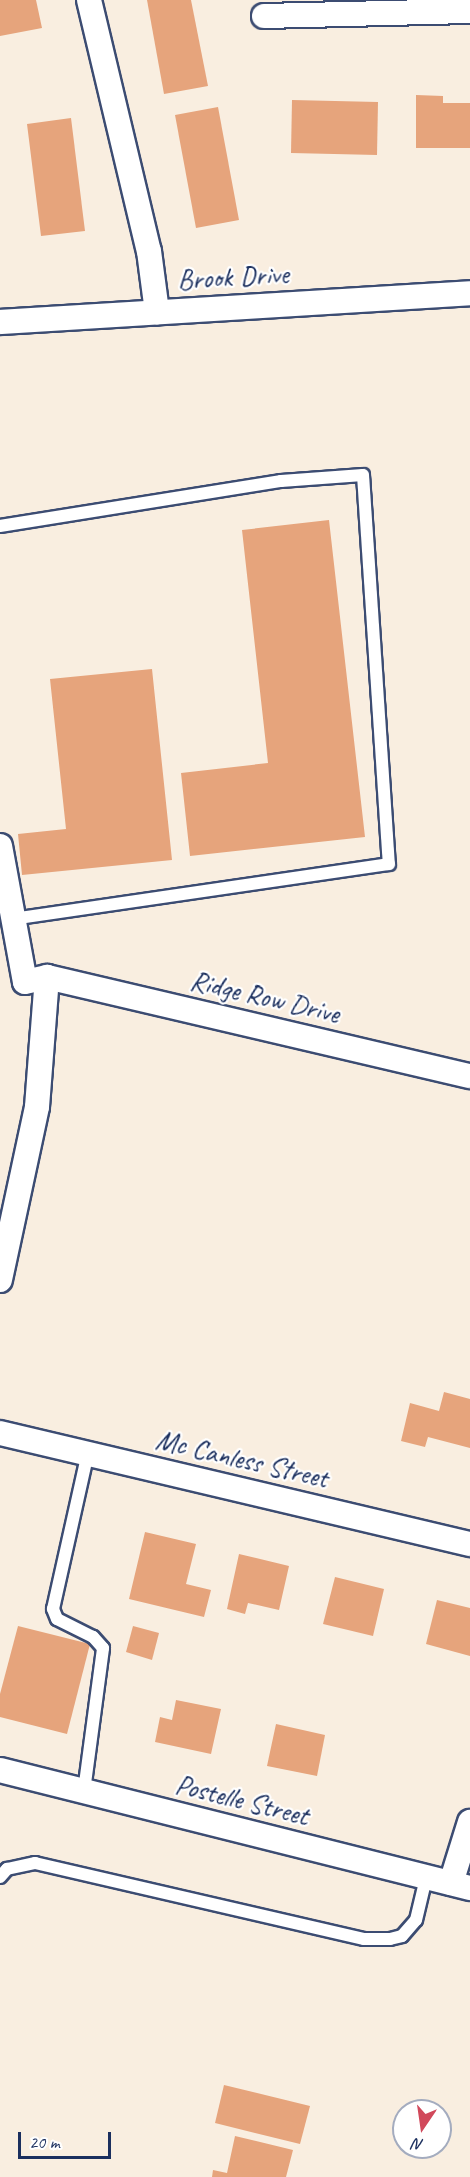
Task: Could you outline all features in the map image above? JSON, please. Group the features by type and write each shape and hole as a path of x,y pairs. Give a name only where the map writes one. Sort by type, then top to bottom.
{"street":[{"path":"90,0 149,251 157,312"},
{"path":"264,16 470,11"},
{"name":"Brook Drive","path":"0,322 470,293"},
{"path":"0,846 14,919"},
{"name":"Ridge Row Drive","path":"14,919 25,982 46,977 470,1076"},
{"path":"0,1280 37,1107 46,977"},
{"name":"Mc Canless Street","path":"0,1433 470,1544"},
{"name":"Postelle Street","path":"0,1770 460,1886"},
{"path":"460,1886 470,1822"}],"lane":[{"path":"0,526 280,481 363,475 389,864 14,919"},
{"path":"84,1791 103,1648 93,1637 57,1619 53,1609 88,1454"},
{"path":"0,1877 7,1869 35,1863 364,1939 402,1936 410,1930 420,1909 426,1878"}],"building":[{"path":"0,0 36,0 42,28 0,36"},
{"path":"147,0 191,0 208,86 164,94"},
{"path":"416,95 443,96 443,103 470,103 470,148 416,148"},
{"path":"292,100 378,102 377,155 291,153"},
{"path":"218,107 239,220 196,228 175,115"},
{"path":"71,118 85,231 41,236 27,124"},
{"path":"329,520 365,837 190,856 181,773 268,763 242,530"},
{"path":"152,669 172,860 22,875 18,834 66,829 50,679"},
{"path":"444,1392 470,1399 470,1448 428,1437 425,1447 401,1441 410,1403 439,1411"},
{"path":"145,1532 196,1544 186,1584 211,1590 204,1617 129,1599"},
{"path":"239,1554 289,1566 279,1610 248,1603 245,1614 227,1609"},
{"path":"335,1577 384,1589 373,1636 323,1624"},
{"path":"437,1600 470,1608 470,1656 426,1644"},
{"path":"18,1626 90,1644 67,1734 0,1717 0,1694"},
{"path":"133,1626 159,1633 152,1660 126,1652"},
{"path":"176,1700 221,1709 211,1754 155,1742 160,1717 172,1720"},
{"path":"276,1724 325,1735 317,1776 267,1766"},
{"path":"224,2085 310,2106 300,2144 215,2123"},
{"path":"235,2136 293,2150 286,2177 212,2177 213,2170 227,2173"}]}
